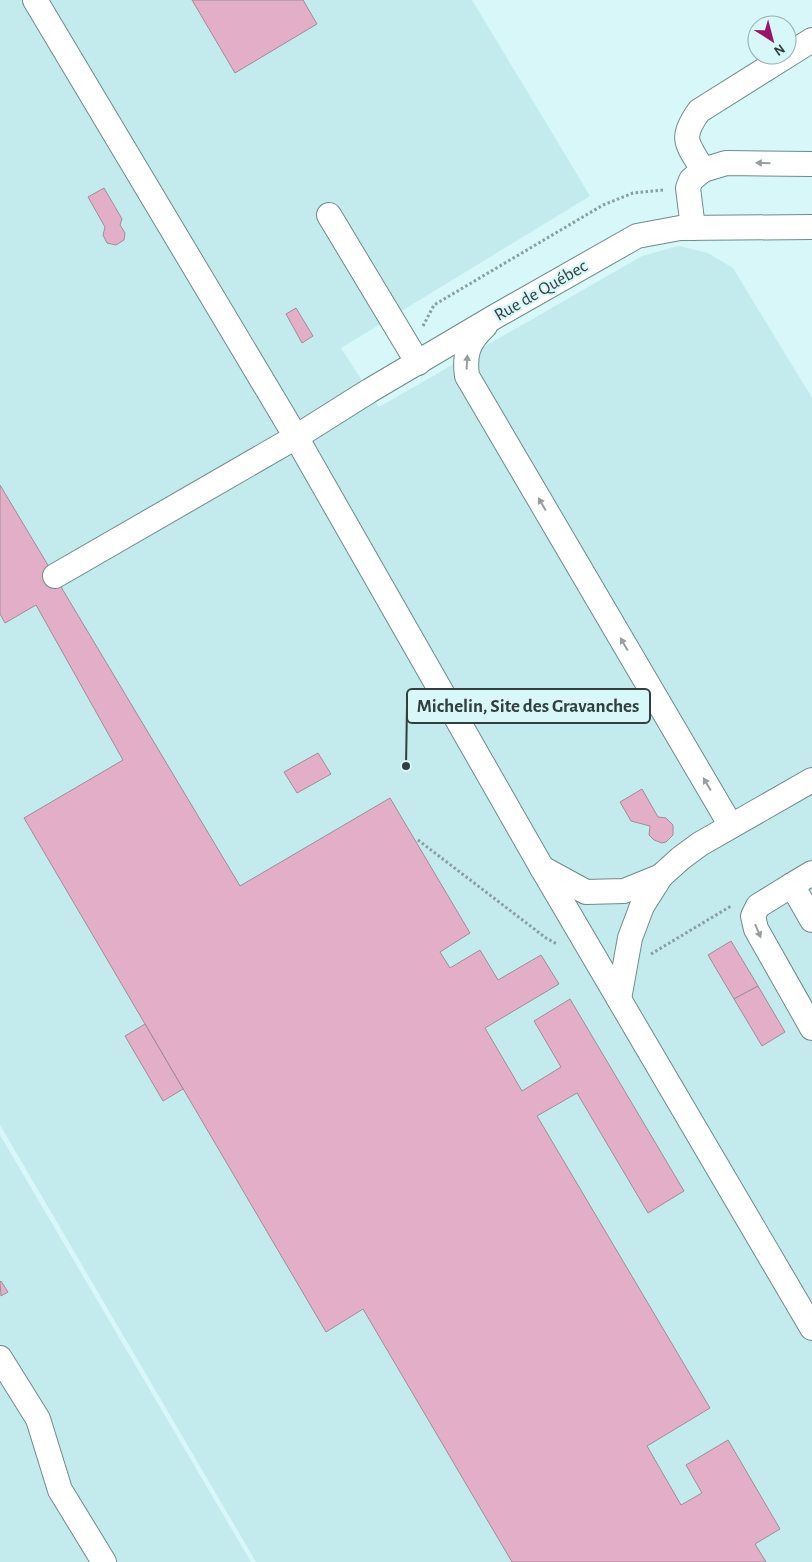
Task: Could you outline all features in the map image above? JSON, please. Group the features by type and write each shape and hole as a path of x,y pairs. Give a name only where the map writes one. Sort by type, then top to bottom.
{"street":[{"path":"35,0 296,437 542,868 812,1328"},
{"path":"703,170 687,143 688,127 699,111 812,40"},
{"path":"693,228 688,188 692,180 703,170 726,163 812,164"},
{"path":"329,215 418,363"},
{"name":"Rue de Québec","path":"55,576 296,437 369,391 496,316 637,236 680,228 812,227"},
{"path":"496,316 474,336 468,349 465,363 467,376 732,826"},
{"path":"542,868 586,892 624,891 661,876 688,854 732,826 807,786"},
{"path":"812,873 758,906 754,916 756,929 812,1028"},
{"path":"619,999 630,938 642,906 661,876"},
{"path":"792,885 812,920"},
{"path":"0,1358 38,1419 60,1490 104,1562"}],"shaded area":[{"path":"0,0 472,0 590,196 341,348 379,407 642,256 679,246 708,253 733,268 812,398 812,1562 256,1562 0,1125"},
{"path":"0,1135 251,1562 0,1562"}],"building":[{"path":"192,0 303,0 317,24 235,73"},
{"path":"104,188 122,219 120,225 125,233 124,240 116,245 107,243 103,235 105,227 88,197"},
{"path":"296,308 313,336 302,343 286,314"},
{"path":"0,485 240,886 390,798 470,933 440,952 450,968 480,950 498,980 541,955 559,984 485,1028 522,1091 561,1067 534,1021 570,999 684,1191 648,1213 577,1093 537,1116 710,1408 647,1446 681,1505 702,1493 686,1465 728,1440 780,1529 755,1544 766,1562 512,1562 363,1309 326,1332 24,818 123,760 36,605 5,623 0,614"},
{"path":"318,753 331,774 297,793 284,772"},
{"path":"642,789 658,817 666,818 673,825 673,835 666,842 662,843 654,840 649,835 650,826 631,821 620,802"},
{"path":"731,941 758,986 734,999 708,955"},
{"path":"758,986 785,1032 762,1046 734,999"},
{"path":"145,1024 183,1089 163,1101 125,1036"},
{"path":"0,1282 8,1292 1,1296"}],"place":[{"name":"Michelin, Site des Gravanches","path":"406,766"}]}
